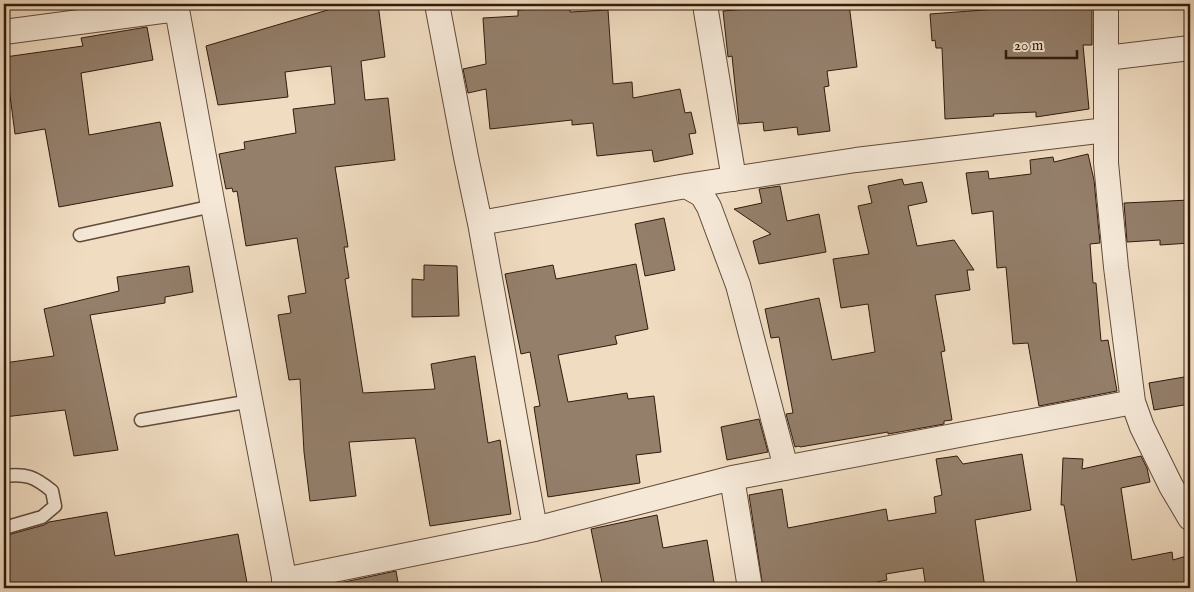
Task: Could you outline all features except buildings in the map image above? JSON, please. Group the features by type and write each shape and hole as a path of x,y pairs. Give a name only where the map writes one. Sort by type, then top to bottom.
{"street":[{"path":"437,4 480,223 535,529"},
{"path":"1106,4 1106,163 1115,257 1133,402 1142,427 1171,486 1190,518"},
{"path":"4,32 177,6 212,206 285,584 535,529 732,478 1133,402"},
{"path":"706,11 734,179"},
{"path":"1106,58 1190,48"},
{"path":"480,223 686,186 856,160 1106,130"},
{"path":"686,186 702,195 706,201 738,285 786,468"},
{"path":"732,478 750,588"}],"lane":[{"path":"80,235 212,206"},
{"path":"141,420 250,401"},
{"path":"4,476 15,475 37,479 52,490 55,506 42,517 4,528"}]}
